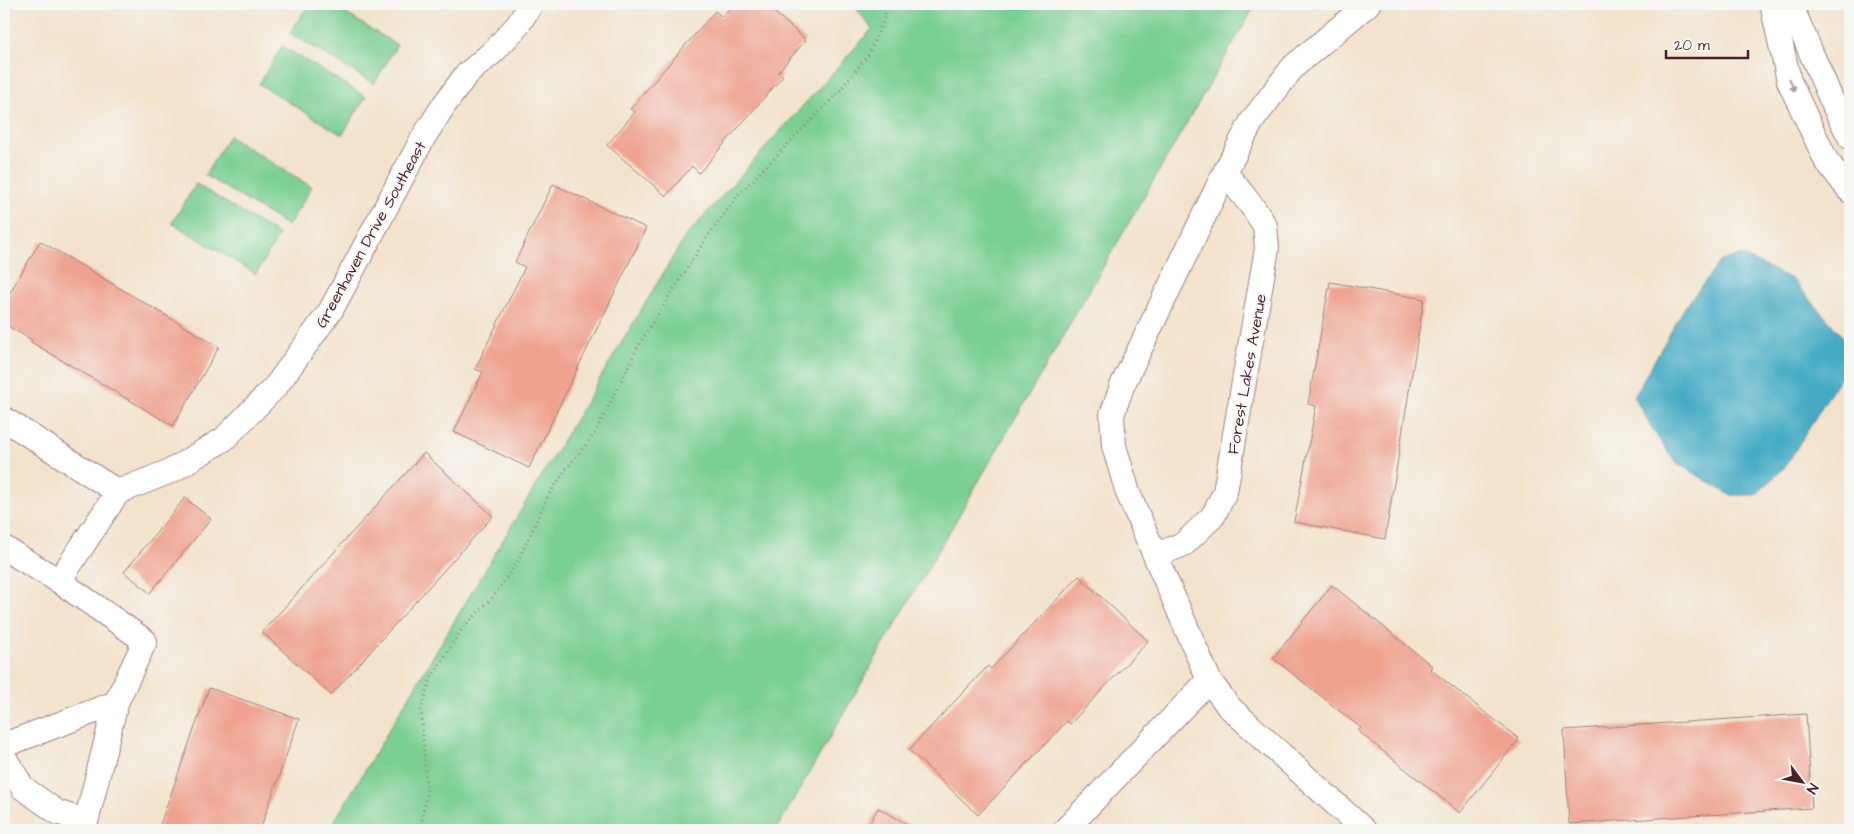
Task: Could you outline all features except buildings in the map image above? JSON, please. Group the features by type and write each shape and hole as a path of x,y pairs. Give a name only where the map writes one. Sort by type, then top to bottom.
{"street":[{"name":"Greenhaven Drive Southeast","path":"118,492 173,470 224,439 276,386 331,310 423,138 444,105 466,75 494,51 518,25 531,4"},
{"path":"1364,830 1228,706 1209,680 1128,492 1114,446 1112,415 1122,386 1225,172 1252,121 1278,84 1293,67 1368,4"},
{"path":"1772,4 1789,81 1826,160 1850,192"},
{"path":"1790,4 1835,108 1850,137"},
{"name":"Forest Lakes Avenue","path":"1156,555 1184,544 1213,516 1225,492 1267,248 1265,226 1225,172"},
{"path":"4,419 118,492 59,581"},
{"path":"4,548 59,581 145,641 116,703 86,822 57,812 23,788 4,757"},
{"path":"1065,830 1209,680"},
{"path":"4,745 116,703"}],"path":[{"path":"420,830 427,792 421,710 431,678 462,629 493,597 518,561 548,496 566,469 595,433 641,341 707,237 739,194 836,95 868,54 884,19 887,4"}],"green space":[{"path":"309,4 330,4 397,45 374,84 290,33"},
{"path":"853,4 1256,4 776,830 329,830 685,237 872,29"},
{"path":"282,46 366,97 342,135 259,84"},
{"path":"229,136 312,187 288,226 205,175"},
{"path":"196,184 279,235 256,274 172,223"}],"water":[{"path":"1741,255 1792,279 1842,336 1848,347 1850,361 1785,467 1756,495 1730,495 1674,461 1656,435 1634,396 1685,307 1721,261"}]}
